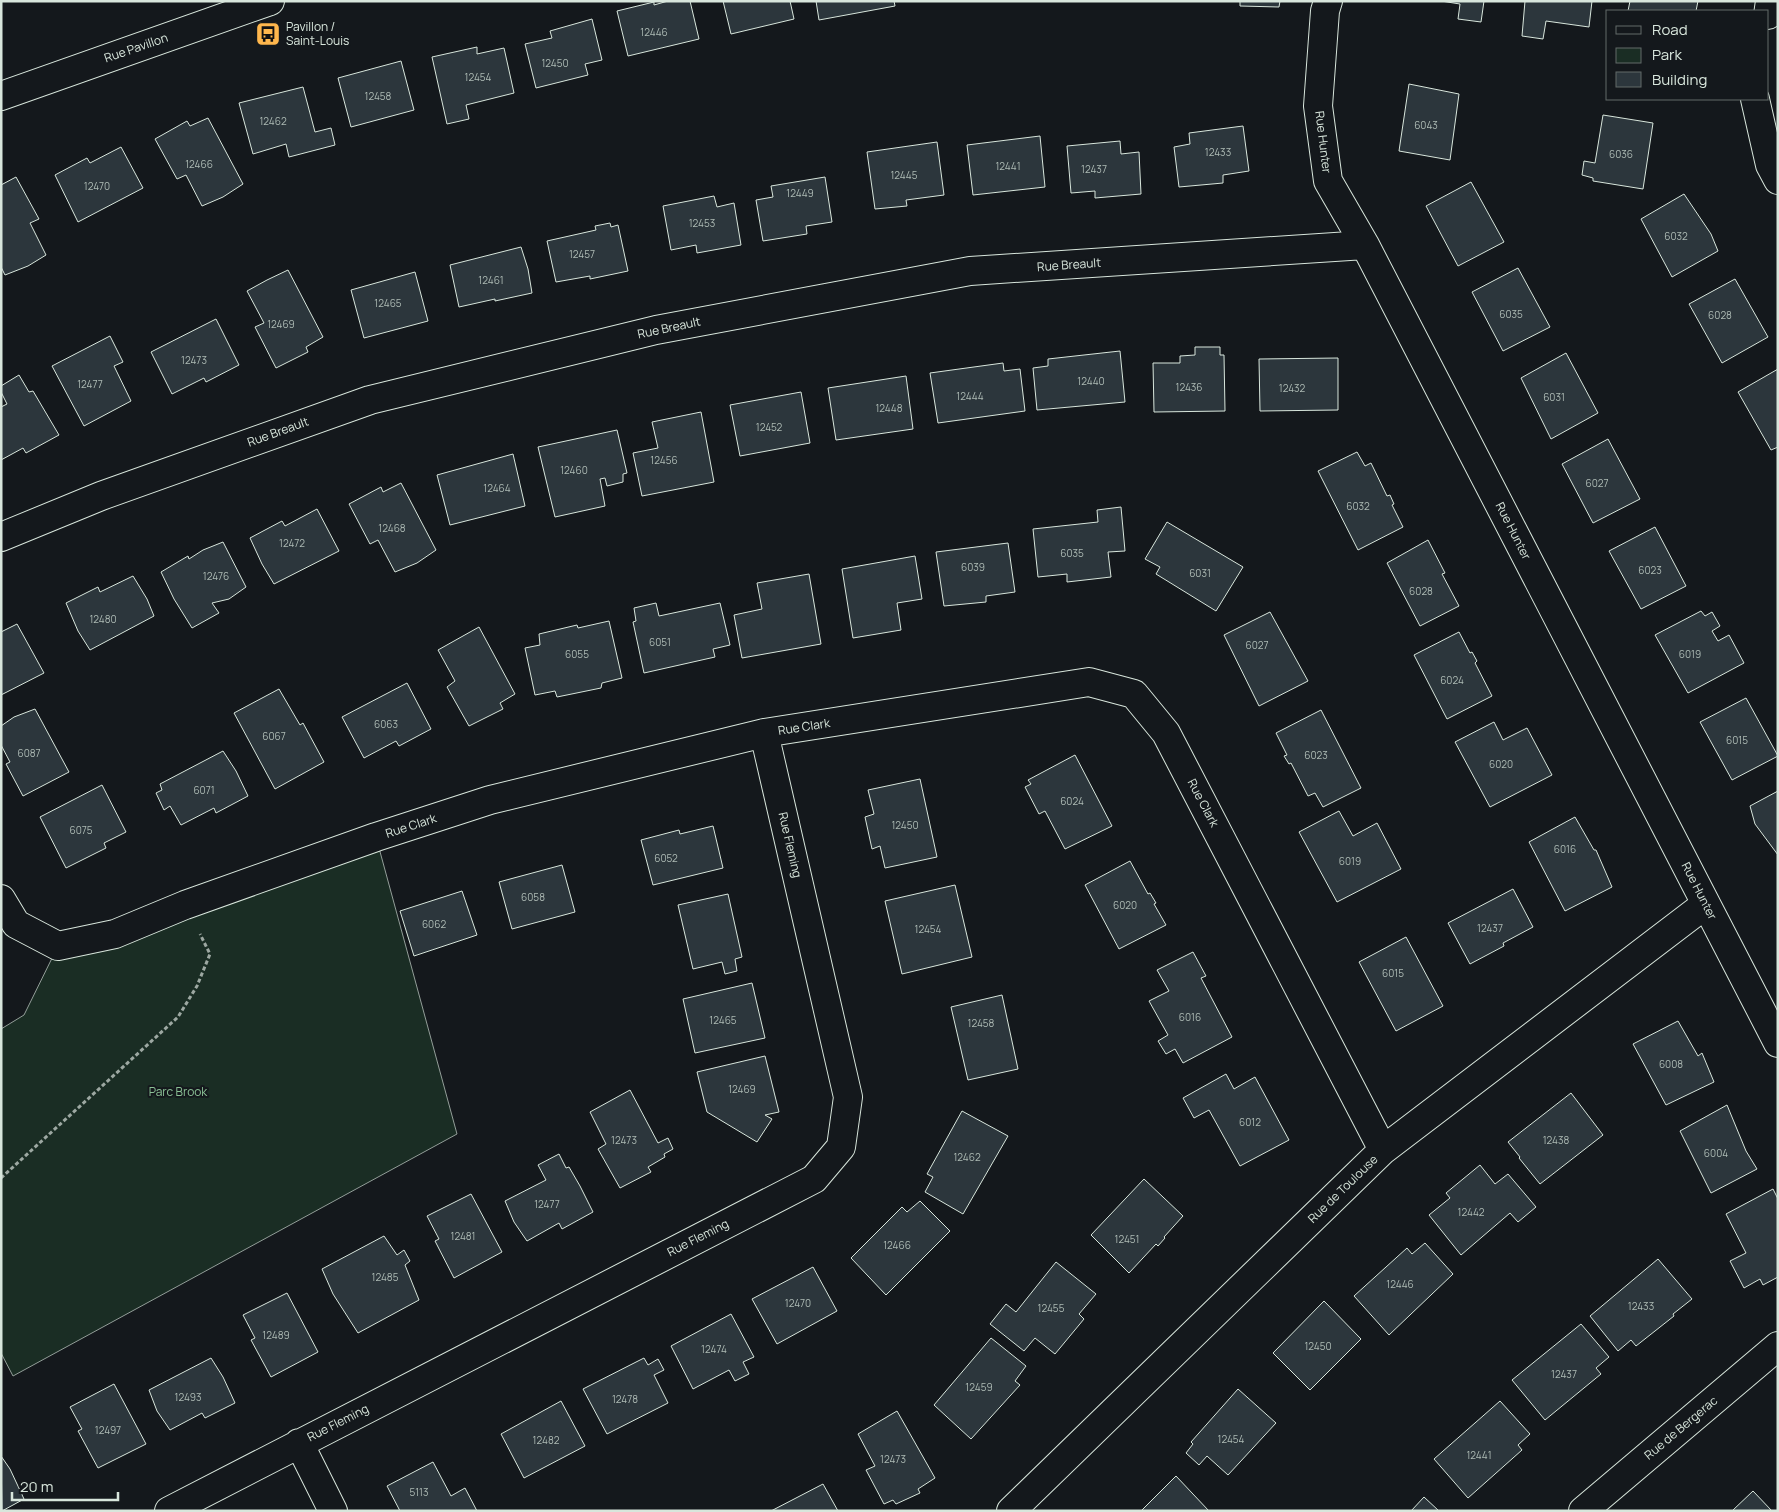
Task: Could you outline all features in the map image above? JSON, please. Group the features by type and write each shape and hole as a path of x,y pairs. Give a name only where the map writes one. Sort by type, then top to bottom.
{"street":[{"name":"Rue Pavillon","path":"1,96 270,1"},
{"name":"Rue Hunter","path":"1328,1 1325,11 1318,106 1328,181 1365,245 1778,1043"},
{"path":"1755,100 1770,166 1778,180"},
{"name":"Rue Breault","path":"1,537 101,496 370,400 656,330 970,271 1365,245"},
{"name":"Rue Clark","path":"1,899 16,924 58,946 115,934 185,905 376,837 490,800 764,733 1089,682 1134,694 1166,733 1383,1150"},
{"name":"Rue Fleming","path":"169,1511 814,1178 840,1147 848,1097 764,733"},
{"name":"Rue de Toulouse","path":"1011,1511 1383,1150 1706,904"},
{"name":"Rue de Bergerac","path":"1583,1511 1778,1346"},
{"path":"299,1443 333,1511"}],"path":[{"path":"1,1178 178,1017 197,986 210,954 185,905"}],"green space":[{"name":"Parc Brook","path":"376,837 457,1134 13,1376 1,1353 1,1029 24,1015 58,946"}],"building":[{"path":"668,1 690,1 699,39 628,56 617,11 654,2 654,5"},
{"path":"723,1 790,1 794,19 731,34"},
{"path":"816,1 894,1 895,6 819,20"},
{"path":"1240,1 1280,1 1279,7 1240,6"},
{"path":"1441,1 1484,1 1481,22 1458,19 1460,4"},
{"path":"1525,1 1592,1 1589,27 1546,21 1543,39 1522,36"},
{"path":"1630,1 1698,1 1696,10 1628,10"},
{"path":"592,19 602,60 585,64 588,75 536,88 525,44 552,38 550,31"},
{"path":"477,47 477,54 504,48 514,93 466,105 469,119 447,124 432,57"},
{"path":"401,61 414,110 351,127 338,78"},
{"path":"1409,84 1459,94 1450,160 1399,151"},
{"path":"303,87 315,132 331,128 335,145 289,157 286,144 253,154 239,103"},
{"path":"1603,115 1653,123 1643,189 1593,181 1593,178 1582,175 1584,161 1595,163"},
{"path":"208,118 243,184 223,197 202,206 186,175 177,179 155,139 187,121 190,126"},
{"path":"1243,126 1249,171 1223,175 1223,183 1179,187 1174,147 1190,144 1189,133"},
{"path":"1040,136 1045,187 973,195 967,145"},
{"path":"1120,141 1121,154 1139,152 1141,194 1095,198 1095,191 1071,193 1067,146"},
{"path":"937,142 944,195 906,200 907,206 875,209 867,152"},
{"path":"121,147 143,188 78,222 55,175 87,158 90,163"},
{"path":"16,177 39,219 30,223 46,255 28,266 5,275 1,267 1,185"},
{"path":"825,177 832,222 806,226 807,234 763,241 756,200 773,197 771,186"},
{"path":"1471,182 1504,242 1458,266 1426,206"},
{"path":"1684,194 1711,234 1718,251 1672,277 1641,219"},
{"path":"714,196 717,207 734,203 741,245 697,253 696,245 671,250 663,206"},
{"path":"610,223 611,227 618,225 628,271 590,279 590,276 556,282 547,241 596,230 595,226"},
{"path":"521,247 528,269 532,293 459,307 450,265"},
{"path":"1518,268 1550,327 1503,351 1472,292"},
{"path":"288,270 323,337 306,347 308,352 276,368 255,327 264,323 247,291"},
{"path":"415,272 428,321 364,338 351,290"},
{"path":"1735,279 1768,337 1722,363 1689,304"},
{"path":"216,319 239,365 206,382 204,378 172,394 151,352"},
{"path":"110,336 123,362 114,366 131,401 84,426 52,366"},
{"path":"1195,347 1220,347 1220,355 1224,355 1225,411 1154,412 1153,363 1180,363 1180,356 1195,355"},
{"path":"1120,351 1125,402 1037,410 1033,368 1048,366 1048,359"},
{"path":"1566,353 1598,413 1551,439 1521,378"},
{"path":"1338,358 1338,410 1260,411 1259,359"},
{"path":"1003,363 1004,371 1020,369 1025,411 938,423 930,373"},
{"path":"1778,369 1778,447 1771,450 1738,392"},
{"path":"19,375 29,392 33,391 59,435 26,453 23,448 1,460 1,407 7,404 1,392 1,386"},
{"path":"906,376 913,429 836,440 828,388"},
{"path":"801,392 810,443 740,456 730,405"},
{"path":"701,412 714,482 642,496 633,453 658,448 652,422"},
{"path":"617,430 627,473 623,474 623,482 607,486 605,478 600,479 605,506 555,517 538,447"},
{"path":"1608,439 1640,499 1593,523 1562,464"},
{"path":"1357,452 1365,466 1371,463 1387,496 1390,495 1394,504 1392,505 1403,527 1358,550 1318,471"},
{"path":"513,454 525,506 450,525 437,475"},
{"path":"401,483 436,550 417,563 395,572 378,540 370,544 349,504 381,487 383,492"},
{"path":"1121,507 1125,551 1108,552 1111,577 1067,582 1067,574 1038,577 1033,529 1098,522 1097,510"},
{"path":"317,509 339,551 274,584 250,538 282,521 285,526"},
{"path":"1167,522 1243,567 1216,611 1156,574 1160,567 1145,559"},
{"path":"1655,527 1686,586 1641,609 1609,551"},
{"path":"1428,540 1445,573 1442,574 1459,606 1420,626 1387,563"},
{"path":"223,542 246,587 229,599 212,603 219,613 192,628 174,599 161,572 188,556 189,559 203,550"},
{"path":"1008,543 1015,592 986,596 986,602 944,606 936,552"},
{"path":"915,556 922,599 897,603 901,630 853,638 842,569"},
{"path":"809,574 821,644 742,658 734,615 762,609 757,583"},
{"path":"133,576 147,599 154,616 90,650 78,631 66,603 98,587 100,592"},
{"path":"656,603 659,616 720,603 730,645 713,649 715,657 644,673 633,622 636,621 634,608"},
{"path":"1701,611 1705,616 1712,612 1720,626 1712,631 1718,641 1729,635 1744,663 1688,693 1655,635"},
{"path":"1270,612 1308,681 1259,706 1224,635"},
{"path":"609,621 622,678 602,683 601,688 557,697 555,691 535,695 525,648 540,645 539,634 577,625 578,628"},
{"path":"17,624 44,673 1,695 1,632"},
{"path":"479,627 515,694 500,703 503,709 469,726 447,687 455,681 438,650"},
{"path":"1459,632 1470,653 1472,652 1477,661 1475,663 1492,696 1447,719 1414,655"},
{"path":"407,683 431,729 399,746 396,741 364,758 342,717"},
{"path":"279,689 300,725 303,723 324,762 275,789 234,713"},
{"path":"1746,698 1778,756 1732,780 1700,722"},
{"path":"35,709 69,772 23,796 6,764 10,762 1,745 1,726 14,717"},
{"path":"1321,710 1361,788 1323,807 1315,793 1308,796 1291,763 1289,764 1284,756 1287,755 1276,733"},
{"path":"1494,722 1503,740 1527,728 1552,775 1490,807 1455,742"},
{"path":"223,751 236,771 248,796 216,813 214,808 181,825 170,806 164,810 156,793 162,790 160,784"},
{"path":"1075,755 1112,826 1065,849 1045,811 1039,814 1025,787 1031,784 1028,780"},
{"path":"920,779 937,857 885,868 880,846 872,849 865,817 874,814 868,790"},
{"path":"102,785 126,832 104,843 106,848 66,868 40,817"},
{"path":"1778,791 1778,855 1755,824 1750,806"},
{"path":"1339,811 1353,836 1377,823 1401,869 1337,902 1299,832"},
{"path":"1575,817 1594,850 1596,850 1612,887 1565,911 1529,842"},
{"path":"713,826 723,868 653,885 641,840 679,830 680,834"},
{"path":"1130,861 1148,894 1150,893 1156,903 1154,904 1166,925 1119,949 1085,885"},
{"path":"562,865 575,912 512,929 499,882"},
{"path":"955,885 972,957 902,974 885,901"},
{"path":"1513,889 1533,927 1503,943 1504,946 1470,964 1448,923"},
{"path":"462,891 477,935 414,956 400,911"},
{"path":"728,894 742,957 735,959 737,971 725,974 722,962 693,969 678,905"},
{"path":"1406,937 1443,1006 1396,1031 1359,962"},
{"path":"1193,952 1206,976 1201,978 1232,1037 1183,1063 1175,1049 1166,1054 1158,1041 1168,1035 1149,1001 1169,991 1157,970"},
{"path":"752,983 765,1038 695,1053 683,999"},
{"path":"1002,995 1018,1069 968,1080 951,1007"},
{"path":"1678,1021 1698,1056 1702,1053 1714,1082 1666,1105 1633,1044"},
{"path":"765,1056 779,1112 765,1115 772,1119 757,1142 707,1112 697,1072"},
{"path":"1226,1074 1234,1089 1255,1077 1289,1140 1240,1166 1209,1110 1194,1118 1183,1098"},
{"path":"630,1090 658,1143 668,1138 673,1149 664,1154 665,1157 648,1167 651,1172 620,1188 598,1149 606,1144 590,1112"},
{"path":"1571,1093 1603,1135 1540,1184 1508,1142"},
{"path":"1727,1105 1746,1151 1757,1169 1711,1193 1680,1131"},
{"path":"962,1111 1008,1136 963,1214 925,1192 933,1177 927,1174"},
{"path":"559,1154 566,1168 569,1167 593,1212 562,1229 559,1223 527,1241 514,1222 505,1201 546,1180 538,1165"},
{"path":"1480,1165 1495,1184 1508,1174 1536,1207 1518,1222 1510,1213 1461,1255 1429,1215 1450,1198 1446,1193"},
{"path":"1144,1179 1183,1216 1158,1246 1156,1244 1129,1273 1091,1235"},
{"path":"1773,1189 1778,1199 1778,1277 1763,1285 1760,1279 1744,1288 1730,1261 1746,1253 1726,1214"},
{"path":"471,1194 502,1252 454,1278 435,1241 439,1239 427,1216"},
{"path":"920,1201 950,1231 886,1295 851,1258 902,1207 907,1212"},
{"path":"384,1236 397,1255 404,1250 410,1261 405,1265 419,1300 358,1333 333,1294 322,1269"},
{"path":"1425,1243 1453,1274 1389,1335 1354,1296 1407,1248 1412,1254"},
{"path":"1658,1259 1692,1299 1636,1346 1631,1340 1618,1351 1590,1316"},
{"path":"1056,1262 1096,1294 1079,1314 1084,1319 1055,1354 1035,1338 1024,1351 990,1324 1006,1304 1016,1312"},
{"path":"813,1267 837,1311 777,1344 752,1299"},
{"path":"287,1293 318,1352 271,1377 251,1340 255,1338 243,1315"},
{"path":"1324,1301 1361,1339 1310,1390 1273,1353"},
{"path":"731,1314 754,1357 743,1362 749,1374 735,1381 729,1370 693,1389 671,1346"},
{"path":"1581,1324 1609,1357 1596,1368 1601,1374 1545,1420 1512,1380"},
{"path":"991,1338 1026,1366 1015,1381 1020,1385 971,1439 934,1405"},
{"path":"211,1358 223,1377 235,1403 205,1418 202,1413 170,1430 157,1411 149,1390"},
{"path":"644,1358 648,1365 658,1359 664,1370 654,1375 668,1403 607,1434 583,1389"},
{"path":"114,1384 146,1444 98,1468 78,1431 82,1429 70,1407"},
{"path":"1238,1389 1276,1423 1228,1475 1207,1456 1199,1465 1186,1453 1193,1444 1191,1442"},
{"path":"561,1401 585,1446 524,1478 501,1434"},
{"path":"1500,1401 1530,1434 1518,1445 1522,1450 1468,1498 1434,1459"},
{"path":"897,1411 935,1478 918,1489 920,1493 896,1504 893,1500 884,1504 866,1470 875,1466 858,1434"},
{"path":"1,1456 10,1469 24,1499 2,1511"},
{"path":"433,1462 451,1496 465,1488 477,1511 400,1511 387,1486"},
{"path":"1176,1476 1209,1511 1141,1511"},
{"path":"823,1484 838,1511 771,1511"},
{"path":"1753,1491 1772,1511 1732,1511"},
{"path":"1424,1497 1439,1511 1411,1511"}],"place":[{"name":"Pavillon / Saint-Louis","path":"268,34"}]}
